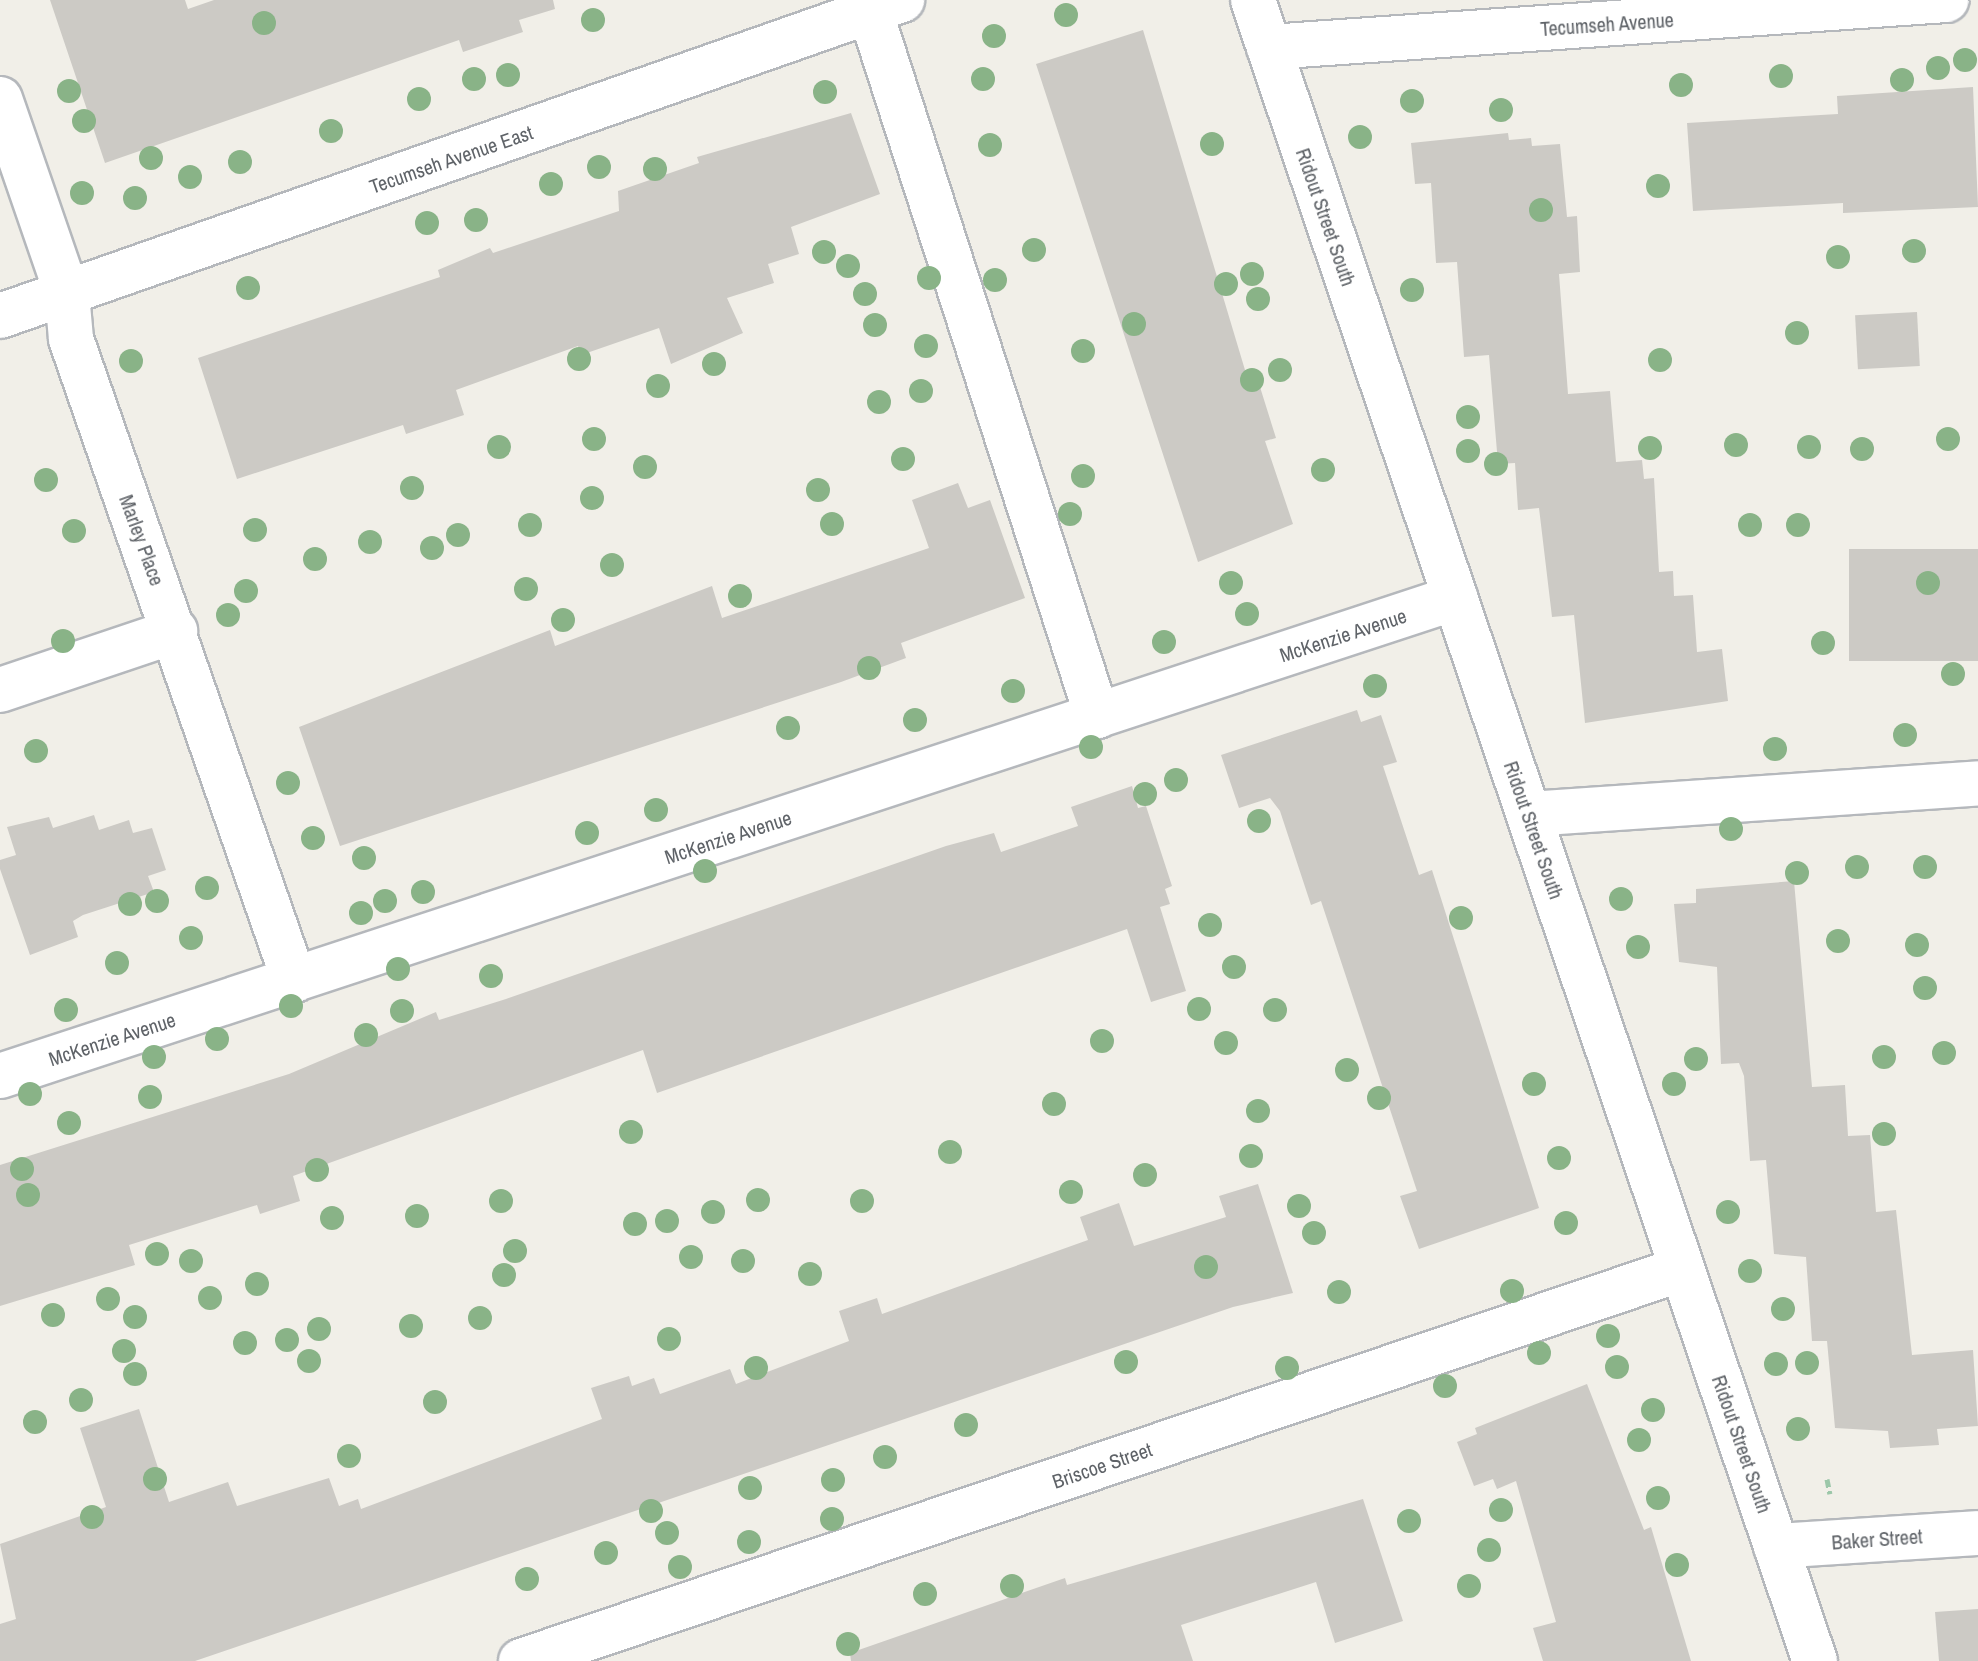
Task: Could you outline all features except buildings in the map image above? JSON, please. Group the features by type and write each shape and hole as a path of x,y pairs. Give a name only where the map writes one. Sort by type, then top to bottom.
{"street":[{"name":"Ridout Street South","path":"1253,0 1815,1661"},
{"name":"Tecumseh Avenue","path":"1269,47 1946,0"},
{"name":"Tecumseh Avenue East","path":"0,316 867,7"},
{"path":"867,7 1097,716"},
{"name":"Marley Place","path":"0,99 67,294 71,339 294,980"},
{"name":"McKenzie Avenue","path":"0,1076 1455,598"},
{"path":"0,690 175,631"},
{"path":"1529,814 1978,783"},
{"name":"Briscoe Street","path":"521,1661 1682,1269"},
{"name":"Baker Street","path":"1776,1546 1978,1533"}]}
